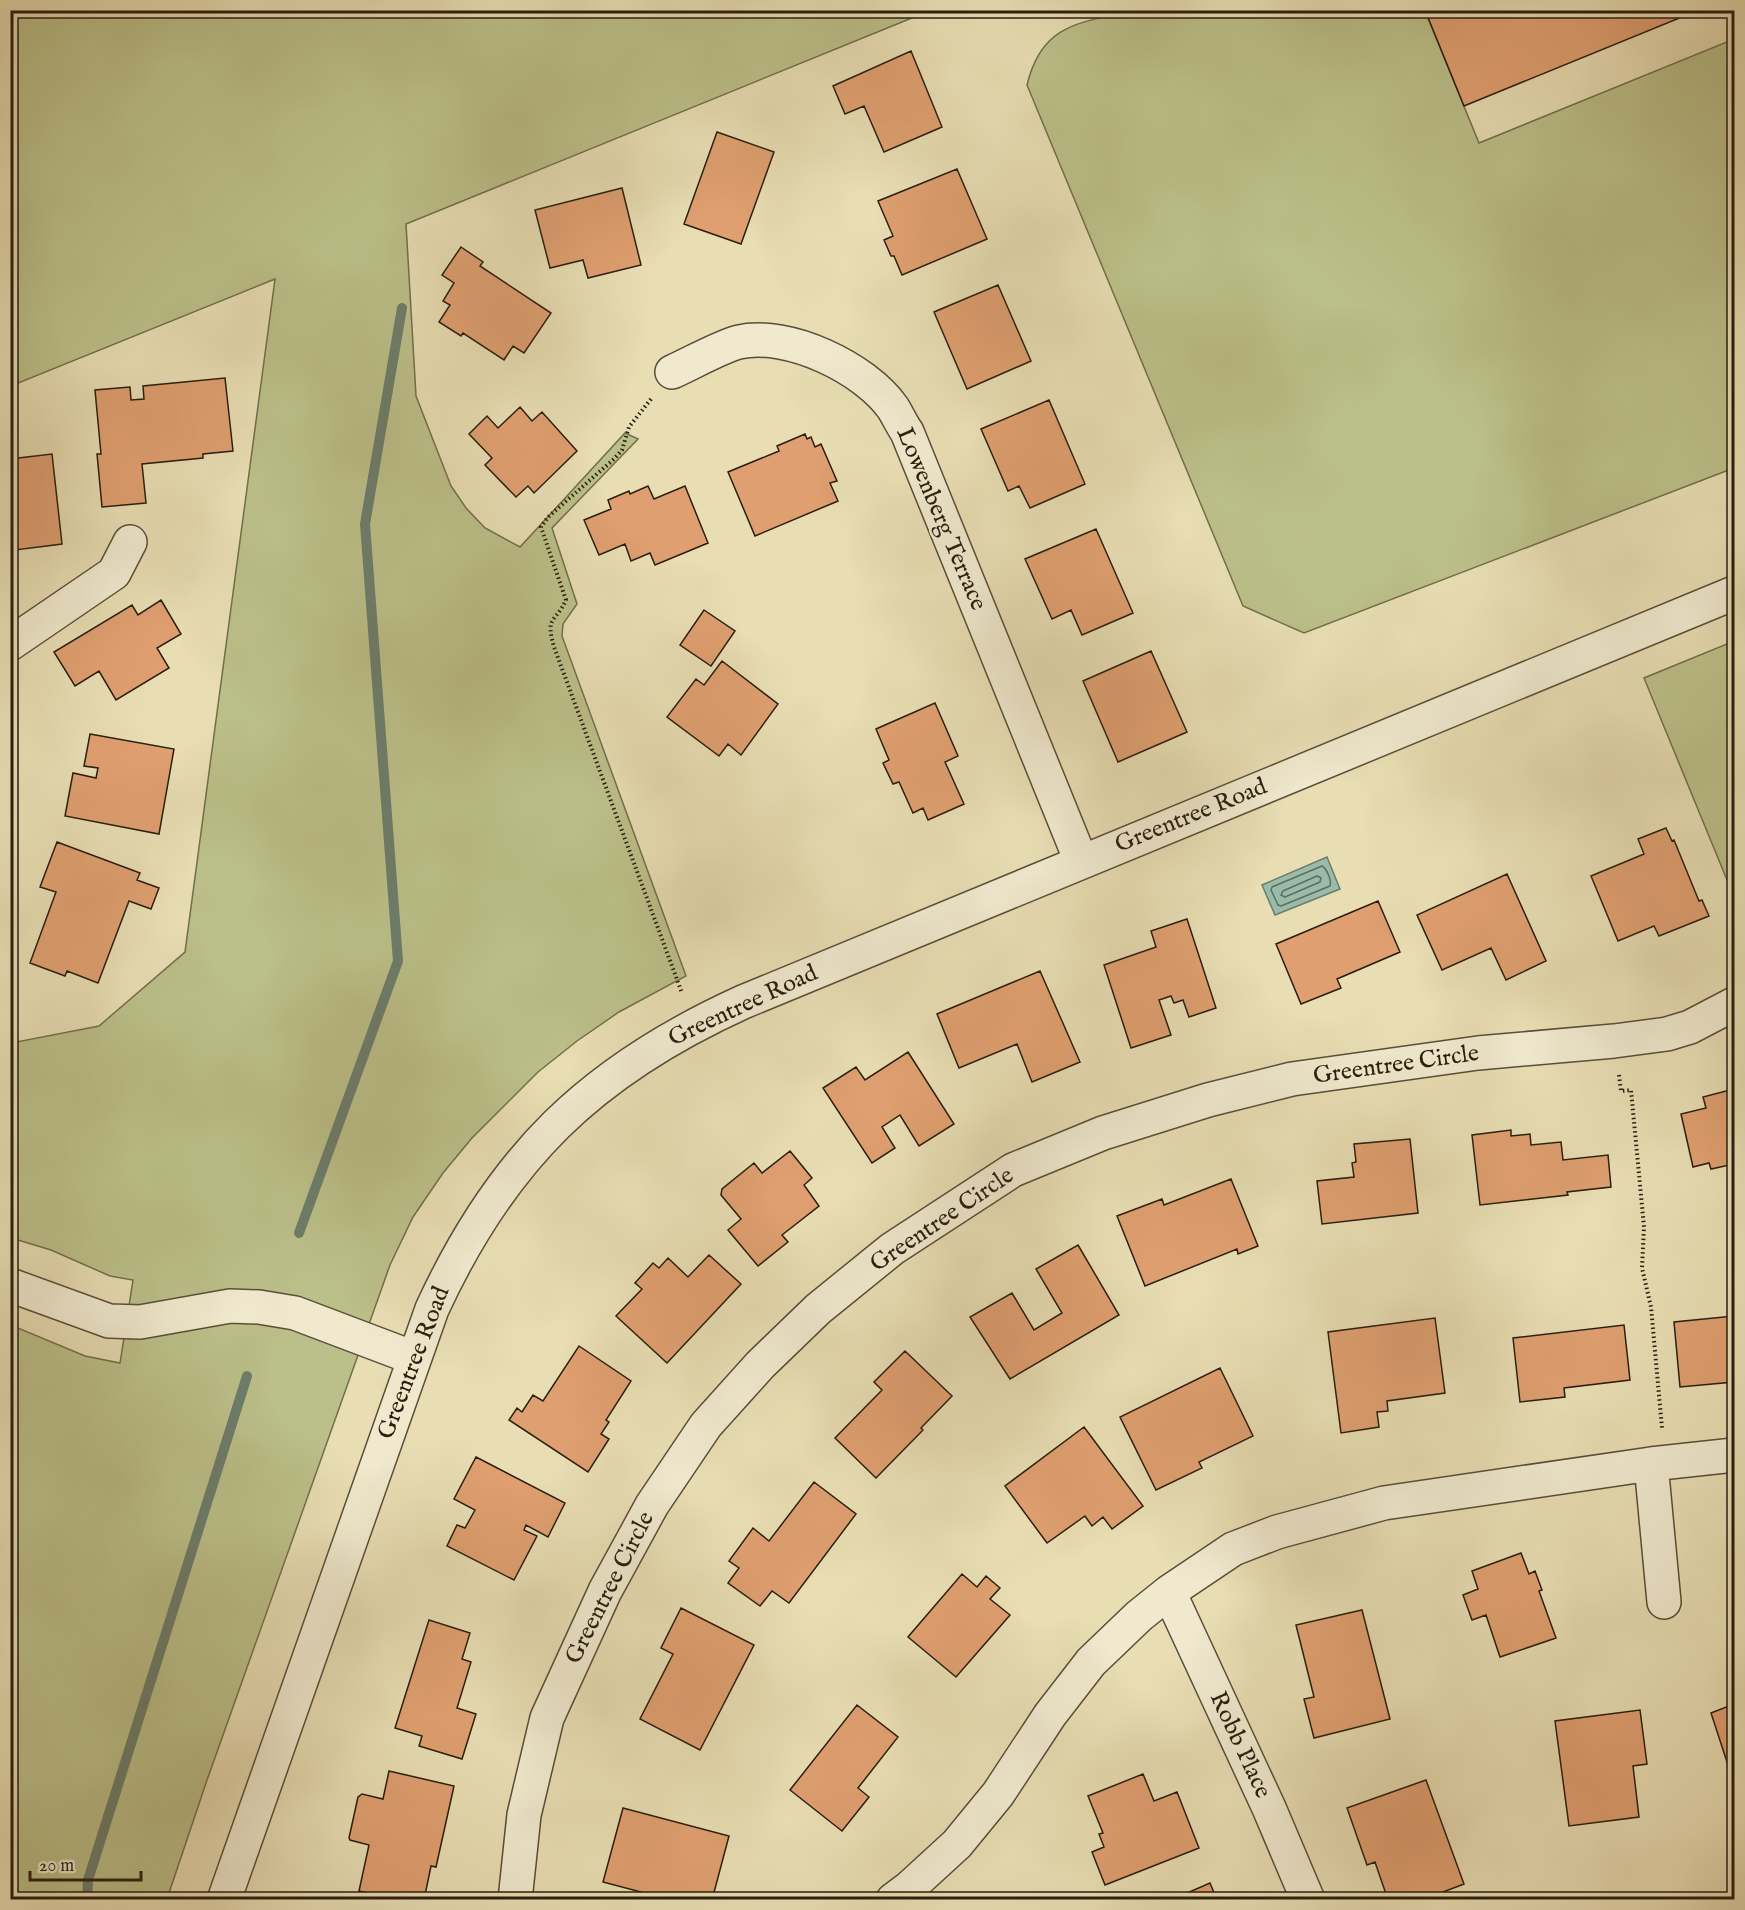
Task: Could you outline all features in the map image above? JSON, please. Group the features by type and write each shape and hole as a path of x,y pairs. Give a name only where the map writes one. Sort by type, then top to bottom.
{"street":[{"name":"Lowenberg Terrace","path":"672,372 738,342 757,340 792,344 820,353 853,372 878,392 893,408 907,432 1081,861"},
{"path":"10,644 114,573 130,542"},
{"name":"Greentree Road","path":"224,1899 432,1309 459,1253 489,1204 528,1153 584,1098 635,1060 696,1023 742,1002 1734,593"},
{"name":"Greentree Circle","path":"515,1899 524,1815 547,1718 605,1591 652,1505 706,1425 760,1365 818,1309 892,1249 1013,1170 1103,1133 1208,1100 1292,1078 1478,1053 1667,1034 1690,1028 1734,1004"},
{"path":"10,1285 109,1321 140,1322 230,1306 259,1306 295,1313 414,1358"},
{"path":"893,1899 909,1888 957,1844 998,1794 1050,1715 1091,1662 1139,1616 1169,1592 1233,1549 1277,1532 1384,1503 1658,1463 1734,1455"},
{"path":"1658,1463 1664,1602"},
{"name":"Robb Place","path":"1169,1592 1269,1808 1308,1899"}],"path":[{"path":"672,372 629,427 622,450 541,527 566,600 551,620 554,647 674,977 696,1023"},
{"path":"1633,1108 1644,1227 1642,1268 1651,1307 1658,1463"}],"green space":[{"path":"1136,10 1425,11 1479,143 1734,39 1734,468 1304,633 1243,606 1027,85 1034,64 1054,37 1081,23"},
{"path":"11,11 929,11 406,224 416,396 451,486 466,508 485,528 520,547 625,433 638,439 552,528 577,604 563,624 562,636 686,976 619,1012 538,1072 472,1138 443,1173 413,1217 390,1265 167,1899 11,1899 10,1468 14,1462 10,1455 11,1325 85,1356 120,1363 133,1280 110,1276 51,1250 11,1238 11,1043 99,1026 185,952 275,279 11,386"},
{"path":"1734,641 1734,897 1644,678"}],"water":[{"path":"1327,857 1340,889 1275,915 1262,885"}],"building":[{"path":"1425,10 1699,10 1464,106"},
{"path":"911,51 942,127 884,152 864,106 845,114 833,86"},
{"path":"717,132 774,152 741,244 684,224"},
{"path":"957,169 987,239 902,275 884,240 893,236 878,201"},
{"path":"622,188 641,265 588,278 583,260 550,268 535,210"},
{"path":"461,247 483,262 480,266 551,313 524,353 513,346 504,360 463,333 461,336 439,322 450,305 443,301 454,283 442,275"},
{"path":"998,285 1031,361 967,389 934,312"},
{"path":"225,378 233,451 203,454 203,458 142,464 146,503 102,507 97,454 101,454 95,390 130,387 131,400 144,399 143,386"},
{"path":"1049,400 1085,484 1030,508 1019,486 1008,491 981,429"},
{"path":"520,407 532,421 542,412 577,451 534,493 528,486 516,497 485,465 492,458 469,434 487,416 498,428"},
{"path":"805,434 807,439 811,437 815,447 821,444 837,481 830,483 838,501 755,536 728,472 779,451 777,446"},
{"path":"52,454 62,544 15,550 13,535 10,535 10,459"},
{"path":"648,486 654,499 685,486 708,543 655,565 650,553 631,561 625,544 599,555 584,520 611,509 608,500"},
{"path":"1096,529 1133,613 1082,635 1071,610 1052,619 1025,559"},
{"path":"161,600 181,634 157,648 169,668 116,700 99,671 75,686 54,652 132,605 138,615"},
{"path":"704,610 735,631 711,666 680,645"},
{"path":"1151,651 1187,732 1118,762 1083,681"},
{"path":"722,661 778,704 741,755 728,744 719,756 667,717 696,679 704,685"},
{"path":"935,703 958,756 945,762 964,804 928,820 923,808 913,813 899,782 893,784 883,763 889,760 876,729"},
{"path":"90,734 174,749 159,834 65,816 73,773 96,778 98,768 84,766"},
{"path":"1666,828 1672,841 1674,840 1699,901 1702,900 1709,916 1659,936 1654,926 1618,941 1591,876 1644,854 1638,839"},
{"path":"57,842 140,873 137,880 159,888 151,909 129,901 98,983 67,971 65,976 30,963 56,892 40,887"},
{"path":"1507,874 1546,961 1506,980 1491,948 1442,970 1417,915"},
{"path":"1378,901 1400,952 1337,979 1341,988 1301,1004 1276,944"},
{"path":"1187,919 1216,1008 1189,1017 1183,1000 1174,1003 1171,996 1159,1000 1171,1035 1131,1048 1104,965 1156,947 1151,931"},
{"path":"1040,971 1080,1062 1032,1082 1017,1044 959,1068 937,1014"},
{"path":"908,1052 954,1124 919,1146 900,1115 882,1127 895,1148 872,1163 823,1088 856,1067 865,1080"},
{"path":"1734,1089 1734,1164 1711,1169 1709,1163 1693,1167 1681,1114 1706,1108 1703,1097"},
{"path":"1511,1130 1511,1136 1530,1134 1531,1145 1561,1142 1563,1160 1608,1155 1611,1187 1567,1192 1568,1195 1480,1205 1472,1135"},
{"path":"1410,1139 1418,1213 1322,1224 1317,1181 1354,1177 1352,1163 1356,1162 1354,1144"},
{"path":"790,1151 812,1178 804,1185 819,1206 782,1235 788,1242 758,1266 728,1230 741,1219 721,1195 722,1189 754,1163 762,1173"},
{"path":"1231,1179 1258,1246 1238,1254 1237,1249 1145,1286 1117,1216 1162,1199 1164,1205"},
{"path":"1078,1245 1119,1315 1010,1379 970,1317 1012,1293 1034,1330 1062,1313 1036,1269"},
{"path":"709,1255 741,1284 667,1363 616,1316 642,1289 635,1283 653,1263 659,1268 668,1258 688,1277"},
{"path":"1734,1316 1734,1382 1680,1387 1674,1322"},
{"path":"1435,1318 1445,1393 1387,1401 1388,1411 1377,1412 1379,1427 1341,1433 1328,1332"},
{"path":"1624,1325 1630,1380 1564,1388 1565,1397 1520,1402 1513,1338"},
{"path":"579,1346 631,1381 606,1420 609,1422 601,1434 609,1439 588,1472 509,1420 517,1408 522,1412 533,1395 543,1401"},
{"path":"905,1351 952,1396 921,1428 923,1430 876,1478 835,1438 882,1390 874,1382"},
{"path":"1220,1368 1253,1436 1199,1462 1202,1468 1156,1490 1120,1417"},
{"path":"1084,1427 1143,1506 1112,1529 1103,1517 1092,1526 1085,1516 1047,1543 1005,1486"},
{"path":"476,1457 565,1503 548,1537 526,1525 524,1530 537,1536 514,1580 447,1546 457,1525 465,1528 475,1510 454,1499"},
{"path":"814,1482 856,1514 789,1603 772,1591 760,1606 728,1583 739,1568 729,1561 753,1528 769,1541"},
{"path":"1521,1553 1529,1574 1535,1571 1542,1590 1539,1591 1556,1638 1500,1657 1486,1615 1472,1620 1463,1595 1478,1589 1472,1571"},
{"path":"962,1574 977,1587 986,1576 1000,1588 990,1599 1010,1615 956,1677 908,1637"},
{"path":"681,1608 754,1645 700,1750 640,1719 673,1654 661,1648"},
{"path":"1362,1610 1390,1719 1314,1738 1304,1699 1314,1697 1296,1625"},
{"path":"429,1620 470,1633 462,1659 471,1662 457,1708 476,1714 462,1759 419,1746 422,1736 395,1728"},
{"path":"1734,1704 1734,1763 1728,1765 1711,1713"},
{"path":"857,1705 898,1737 858,1788 869,1797 842,1831 790,1790"},
{"path":"1640,1710 1647,1764 1633,1766 1639,1817 1569,1826 1555,1721"},
{"path":"389,1771 454,1786 436,1867 431,1866 424,1900 399,1900 359,1891 369,1845 349,1838 358,1797 362,1794 383,1799"},
{"path":"1143,1774 1154,1801 1177,1792 1199,1848 1105,1885 1092,1852 1104,1847 1099,1834 1103,1833 1088,1796"},
{"path":"1426,1780 1464,1884 1422,1900 1388,1900 1375,1862 1367,1865 1347,1808"},
{"path":"623,1808 729,1836 712,1900 671,1900 603,1882"},
{"path":"1210,1883 1217,1900 1171,1900"}],"waterway":[{"path":"299,1233 398,961 365,524 402,308"},
{"path":"87,1900 88,1880 247,1376"}]}
